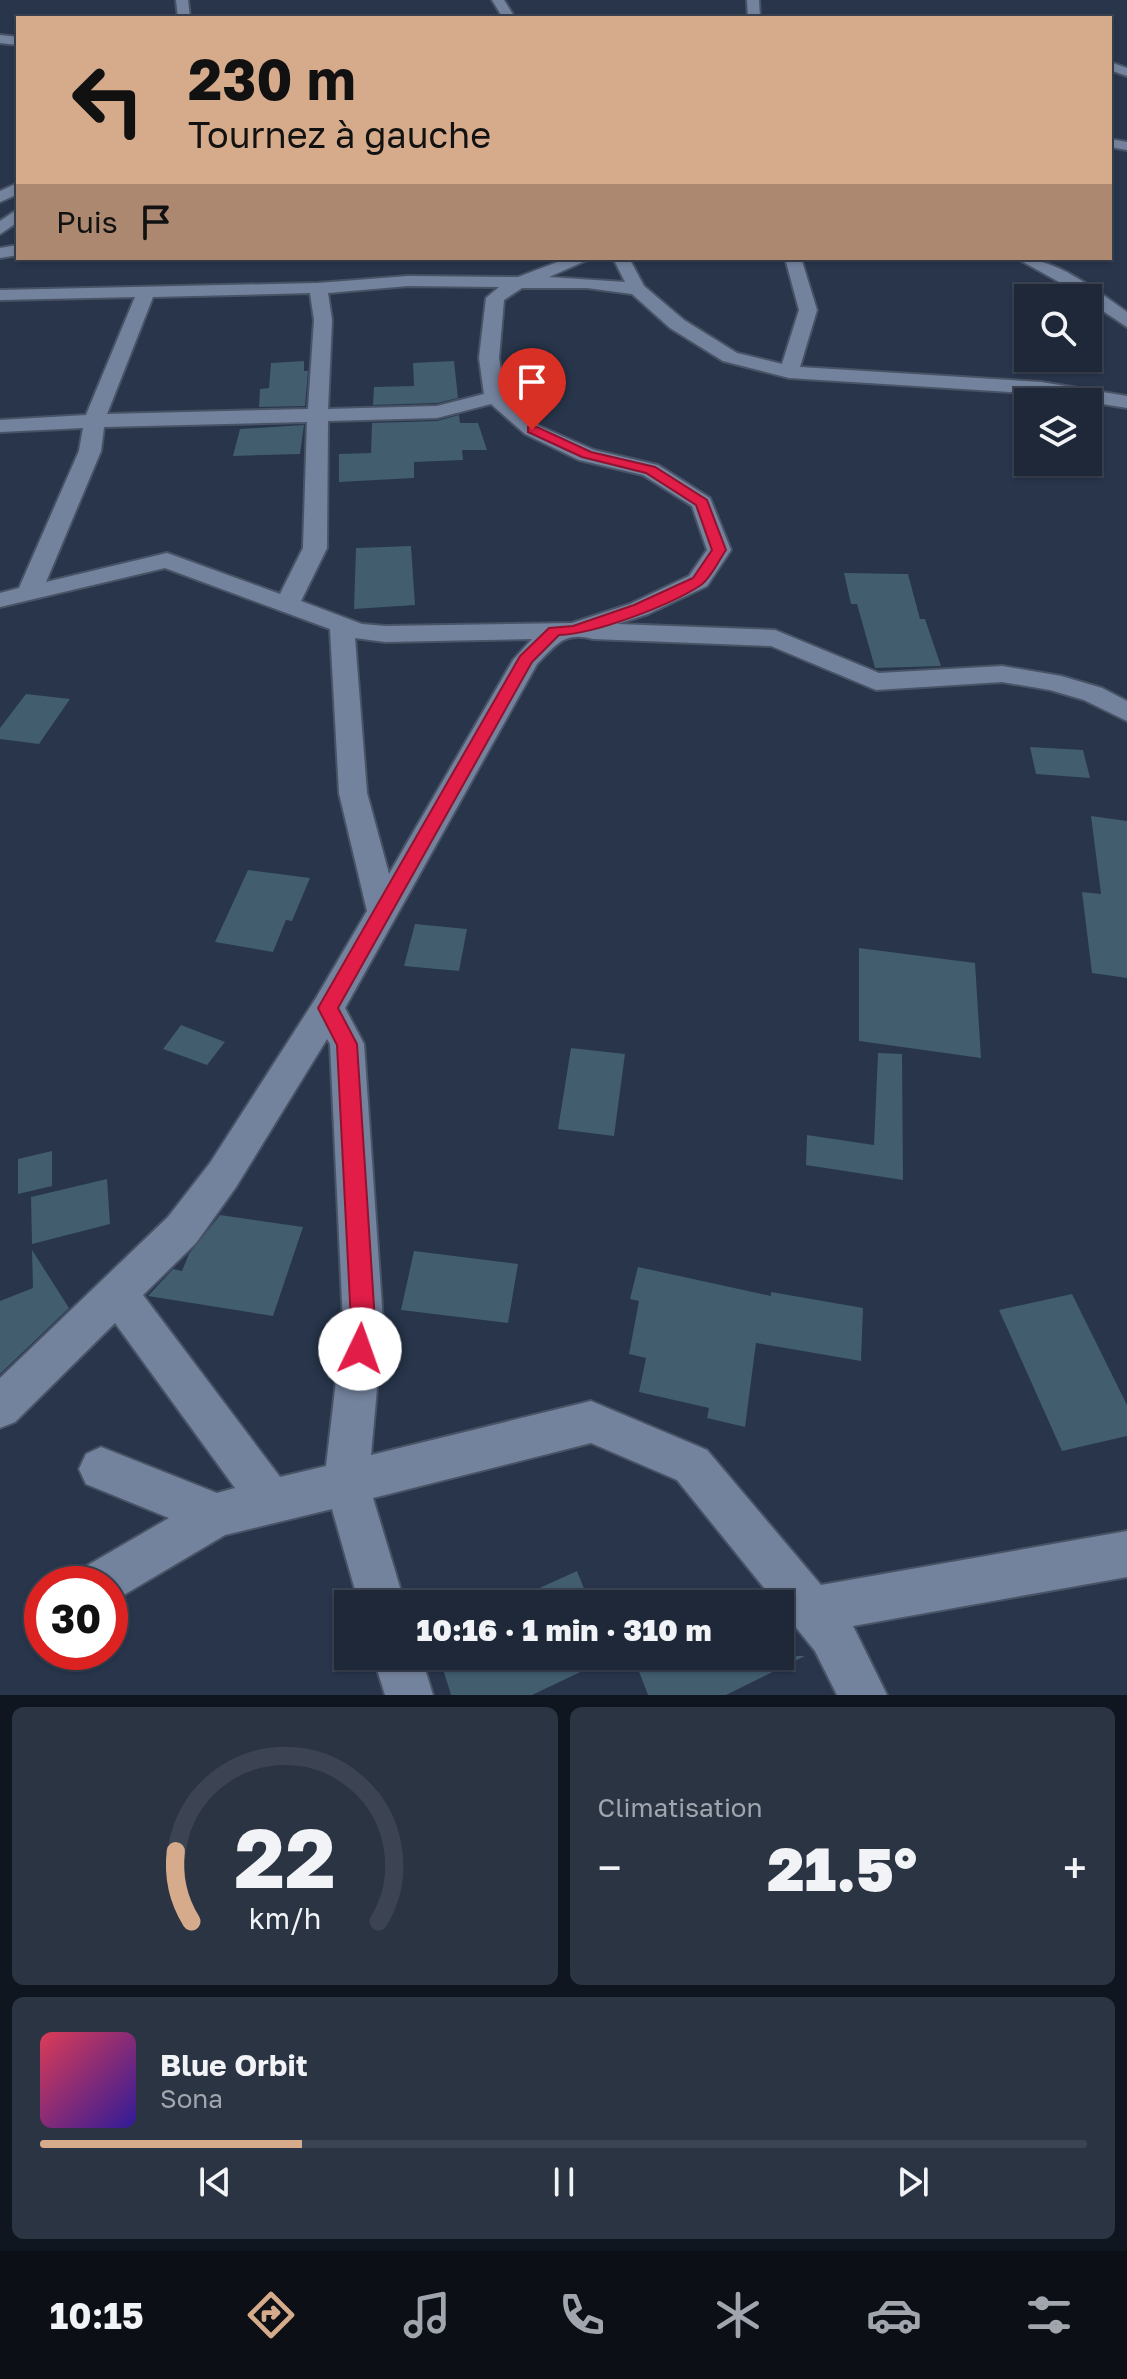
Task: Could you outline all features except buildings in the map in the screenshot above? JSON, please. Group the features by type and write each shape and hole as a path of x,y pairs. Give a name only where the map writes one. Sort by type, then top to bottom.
{"street":[{"path":"0,229 16,216"},
{"path":"480,283 486,260"},
{"path":"0,1407 182,1230 223,1175 328,1008 526,660 565,630 639,609 698,581 719,550 702,503 650,470 587,455 532,430 495,397 489,358 495,298 515,284 579,260"},
{"path":"622,260 637,289 677,324 730,357 789,372 1041,388 1127,402"},
{"path":"789,372 808,310 794,260"},
{"path":"1028,260 1084,290 1127,321"},
{"path":"0,295 318,288 408,281 587,283 637,289"},
{"path":"288,603 315,548 323,320 318,288"},
{"path":"30,591 90,451 94,421 146,292"},
{"path":"0,426 437,412 495,397"},
{"path":"0,600 167,560 288,603 342,627 385,634 565,630 775,638 876,682 1002,674 1052,682 1093,694 1127,712"},
{"path":"342,627 353,793 383,912"},
{"path":"328,1008 347,1044 363,1322 346,1482 378,1590"},
{"path":"116,1291 271,1501"},
{"path":"128,1567 217,1515 591,1422 692,1465 832,1634 863,1695"},
{"path":"101,1469 217,1515"},
{"path":"812,1610 1127,1554"},
{"path":"401,1670 409,1695"}],"route":[{"path":"360,1349 363,1322 347,1044 328,1008 526,660 555,631 574,630 639,609 698,581 719,550 702,503 650,470 587,455 532,430"}]}
